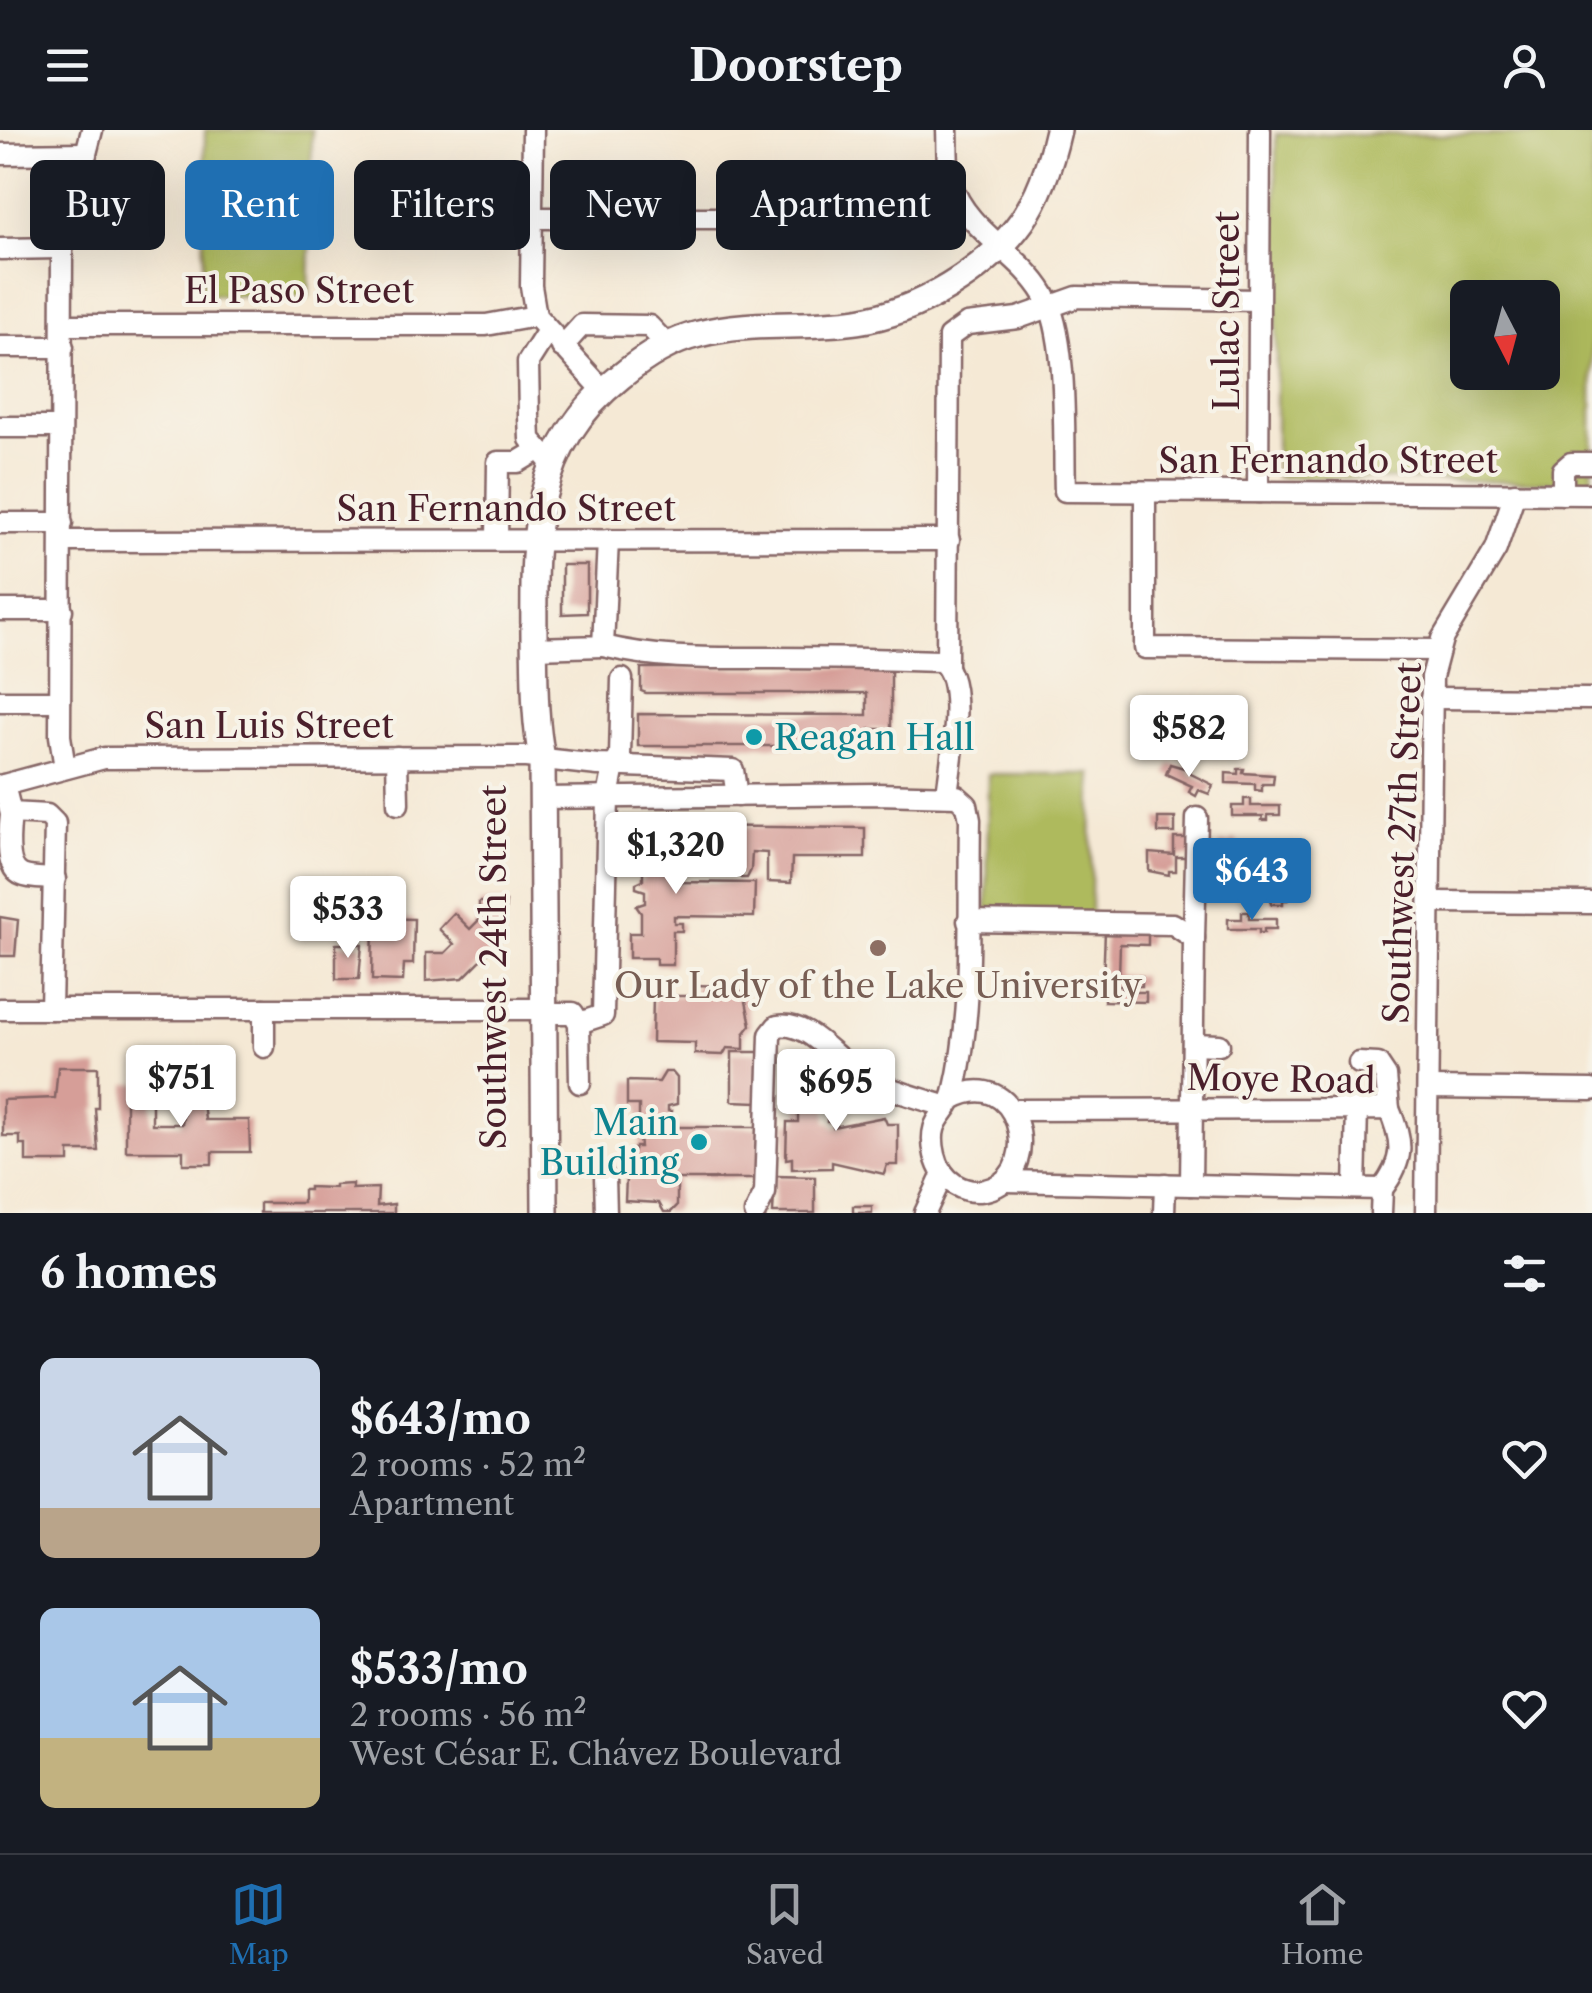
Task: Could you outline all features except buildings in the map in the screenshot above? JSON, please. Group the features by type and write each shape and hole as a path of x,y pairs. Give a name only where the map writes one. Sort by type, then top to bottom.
{"main road":[{"path":"603,390 668,346 699,334 748,325 822,325 894,312 943,288 1000,247 1023,219 1038,190 1058,130"},
{"name":"Southwest 24th Street","path":"545,1213 534,757 534,540 545,457 603,390"},
{"name":"Southwest 24th Street","path":"529,1213 539,1010 542,798 534,757"}],"street":[{"path":"84,160 92,130"},
{"path":"533,130 532,286 548,332 603,390"},
{"path":"947,130 948,160"},
{"name":"Lulac Street","path":"1258,492 1260,130"},
{"path":"0,154 86,153"},
{"path":"966,210 1028,273 1050,307"},
{"path":"532,218 716,218"},
{"path":"0,248 30,248"},
{"path":"62,250 60,736 65,768"},
{"path":"947,795 955,700 954,676 948,660 949,338 967,324 1007,321 1090,295 1258,300"},
{"name":"San Fernando Street","path":"1050,307 1060,356 1065,491 1592,494"},
{"name":"El Paso Street","path":"62,325 486,324 548,332 582,326 649,326 668,346"},
{"path":"497,540 498,462 545,457 530,439 528,362 548,332"},
{"path":"0,348 63,347"},
{"path":"0,427 61,427"},
{"path":"1563,494 1563,470 1572,463 1592,463"},
{"path":"1145,492 1145,648 1438,650"},
{"name":"Southwest 27th Street","path":"1426,1213 1430,698 1438,650 1449,624 1496,549 1516,493"},
{"name":"San Fernando Street","path":"0,523 62,532 497,540 949,540"},
{"path":"603,646 608,540"},
{"path":"0,610 62,610"},
{"path":"534,648 603,646 658,657 705,660 948,660"},
{"path":"579,1024 603,1015 608,798 614,766 620,756 622,679"},
{"path":"1430,698 1592,699"},
{"path":"0,701 60,701"},
{"path":"397,757 398,804"},
{"name":"San Luis Street","path":"2,786 104,758 534,757 614,766 733,770 736,796"},
{"path":"2,786 10,812 10,858 16,871 22,876 54,879"},
{"path":"542,798 958,796 969,811 968,921 965,1020 949,1102"},
{"path":"10,812 47,814 55,823 51,1009"},
{"path":"1191,1185 1196,818"},
{"path":"1430,902 1592,903"},
{"path":"968,921 1173,924 1194,938"},
{"path":"0,1009 573,1012 579,1024 580,1083"},
{"path":"264,1009 264,1047"},
{"path":"755,1213 765,1193 770,1035 777,1026 806,1032 850,1067 889,1088 949,1102"},
{"path":"1193,1044 1219,1045"},
{"path":"1359,1064 1378,1064 1386,1076 1388,1108"},
{"path":"1428,1088 1592,1090"},
{"path":"1006,1181 1018,1157 1020,1139 1012,1110 998,1096 981,1091 949,1102 938,1116 934,1135 936,1159 943,1174 964,1190 980,1191 1006,1181 1382,1189"},
{"name":"Moye Road","path":"1012,1110 1388,1108 1402,1138 1394,1172 1382,1189 1381,1213"},
{"path":"1355,1188 1357,1109"},
{"path":"924,1213 943,1174"},
{"path":"606,1177 606,1213"},
{"path":"1164,1213 1165,1184"}],"green space":[{"path":"205,130 312,130 311,160 205,160"},
{"path":"1276,134 1592,135 1592,483 1276,477"},
{"path":"204,250 310,250 309,297 203,295"},
{"path":"988,774 1092,774 1091,915 987,915"}],"place":[{"name":"Reagan Hall","path":"754,737"},
{"name":"Our Lady of the Lake University","path":"878,948"},
{"name":"Main Building","path":"699,1142"}]}
